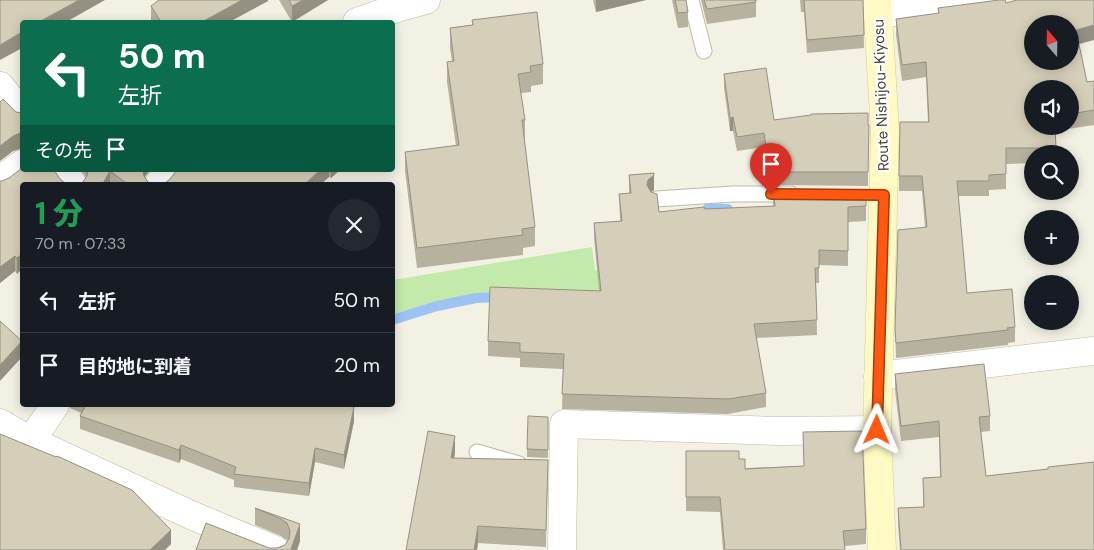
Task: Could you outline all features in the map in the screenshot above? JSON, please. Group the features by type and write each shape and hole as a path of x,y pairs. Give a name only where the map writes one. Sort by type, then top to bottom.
{"main road":[{"name":"Route Nishijou-Kiyosu","path":"878,7 885,131 874,195 878,376 877,430 882,550"}],"street":[{"path":"878,7 985,0"},
{"path":"362,20 407,2"},
{"path":"0,86 20,111"},
{"path":"0,181 20,166"},
{"path":"878,376 1094,351"},
{"path":"32,441 54,407"},
{"path":"0,423 32,441 191,515 275,550"},
{"path":"562,550 548,467 564,424 778,431 877,430"}],"lane":[{"path":"692,0 704,51"},
{"path":"656,199 733,194 809,194"},
{"path":"477,452 525,466 548,467"}],"green space":[{"path":"592,247 595,270 612,269 614,292 476,296 436,304 395,316 395,280"}],"building":[{"path":"0,0 79,0 43,20 20,20 20,33 0,45"},
{"path":"159,0 242,0 206,20 160,20 151,6"},
{"path":"289,0 303,0 292,6"},
{"path":"675,0 686,0 688,12 678,13"},
{"path":"704,0 756,0 756,2 707,9"},
{"path":"804,0 863,0 864,35 807,40"},
{"path":"999,0 1005,0 1006,3 1017,0 1094,0 1094,25 1079,29 1079,15 1024,15 1024,70 1079,70 1079,44 1087,82 1094,81 1094,110 1079,112 1079,80 1024,80 1024,135 1055,135 1056,145 1024,145 1024,148 1006,148 1006,174 989,175 989,181 957,181 967,293 1012,289 1015,327 1007,328 1008,330 896,343 898,230 927,227 922,176 899,176 900,122 929,122 926,62 902,65 896,19 939,13 938,8"},
{"path":"537,12 543,64 530,66 531,72 518,74 525,120 522,120 535,227 522,229 523,235 417,248 405,152 459,145 447,62 454,61 450,28 473,25 472,20"},
{"path":"766,68 774,120 811,114 868,113 868,172 770,172 764,133 737,137 733,117 730,118 724,74"},
{"path":"3,99 16,112 20,113 20,133 0,146 0,102"},
{"path":"20,170 20,172 55,172 64,182 20,182 20,256 17,258 15,256 0,267 0,181 9,178"},
{"path":"88,172 109,172 104,182 83,182"},
{"path":"111,172 143,172 148,182 125,182"},
{"path":"175,172 318,172 307,182 166,182"},
{"path":"654,173 648,180 647,185 651,192 657,194 659,212 704,207 705,209 775,206 773,189 866,190 866,206 848,207 848,251 819,250 819,268 815,268 817,320 754,324 766,393 728,399 562,394 564,354 520,352 520,343 488,341 490,287 601,291 594,223 622,221 619,194 631,193 629,175"},
{"path":"0,321 20,339 20,343 0,365"},
{"path":"984,364 990,416 979,417 986,476 1094,462 1094,550 901,550 898,508 924,507 923,478 941,477 939,421 901,426 895,374"},
{"path":"85,407 354,407 344,455 315,448 309,483 234,474 236,467 181,445 179,450 80,416"},
{"path":"528,416 548,417 548,450 527,449"},
{"path":"428,431 455,436 451,458 548,460 546,530 478,526 474,550 406,550"},
{"path":"862,431 866,529 843,531 845,550 725,550 720,497 686,497 686,451 739,451 739,459 745,459 745,469 804,466 803,432"},
{"path":"0,434 57,456 132,490 171,530 150,550 0,550"},
{"path":"255,508 300,524 291,549 297,550 196,550 206,523 269,548 285,545 289,539 290,531 287,523"}],"waterway":[{"path":"709,222 708,208 728,209"},
{"path":"395,319 437,306 476,298 504,297"}],"route":[{"path":"771,194 884,195 877,430"}]}
